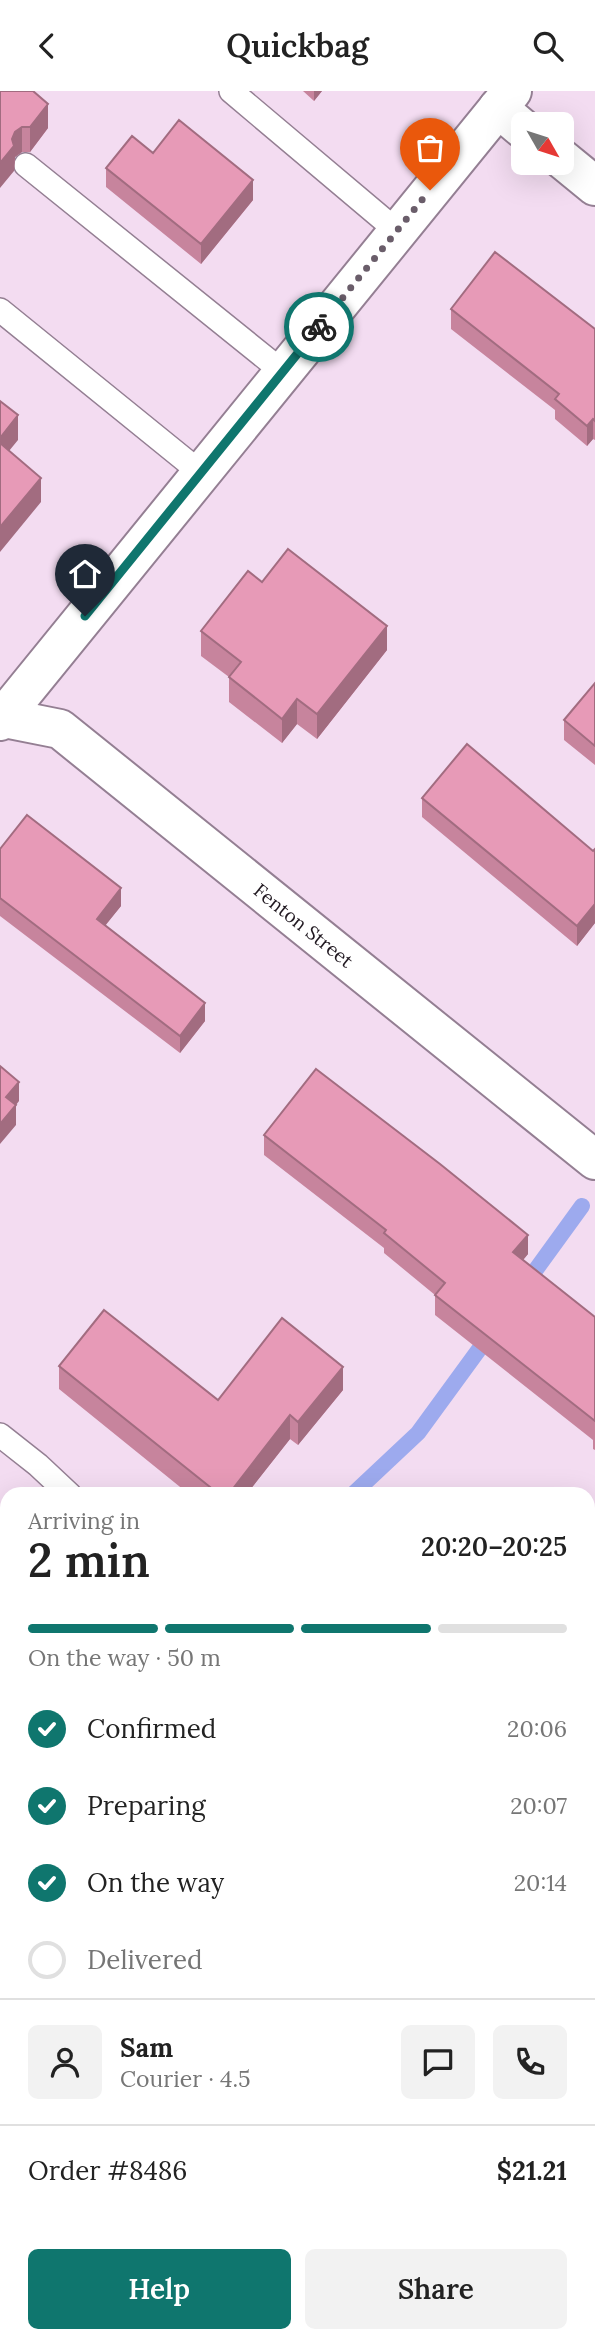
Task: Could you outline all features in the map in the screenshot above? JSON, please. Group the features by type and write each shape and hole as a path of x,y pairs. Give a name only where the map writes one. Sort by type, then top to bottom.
{"street":[{"path":"1,719 397,231 511,109"},
{"path":"574,169 595,186"},
{"name":"Fenton Street","path":"1,719 60,729 595,1160"}],"lane":[{"path":"230,91 397,231"},
{"path":"26,165 283,372"},
{"path":"0,310 201,473"},
{"path":"0,1435 61,1487"}],"building":[{"path":"0,91 33,91 48,104 30,127 22,127 15,132 12,139 14,146 0,163"},
{"path":"179,120 253,180 201,244 106,168 132,136 153,153"},
{"path":"495,252 595,329 595,421 593,419 587,426 555,399 559,394 451,309"},
{"path":"0,401 18,415 0,438"},
{"path":"0,443 41,478 0,527"},
{"path":"288,549 387,626 317,714 297,699 282,719 229,677 241,662 201,631 248,571 262,582"},
{"path":"595,683 595,746 564,720"},
{"path":"467,744 593,851 595,849 595,904 577,926 422,798"},
{"path":"27,815 121,888 97,919 205,1003 180,1036 0,898 0,849"},
{"path":"0,1066 19,1082 6,1097 16,1105 0,1124"},
{"path":"316,1069 528,1235 513,1252 595,1317 595,1421 435,1295 445,1283 384,1233 386,1230 264,1135"},
{"path":"104,1310 218,1400 282,1318 343,1367 298,1422 290,1415 234,1487 210,1487 59,1366"}],"waterway":[{"path":"524,1286 582,1206"},
{"path":"361,1487 418,1433 491,1333"}],"way so far":[{"path":"319,327 430,190"}],"route":[{"path":"85,616 319,327"}]}
